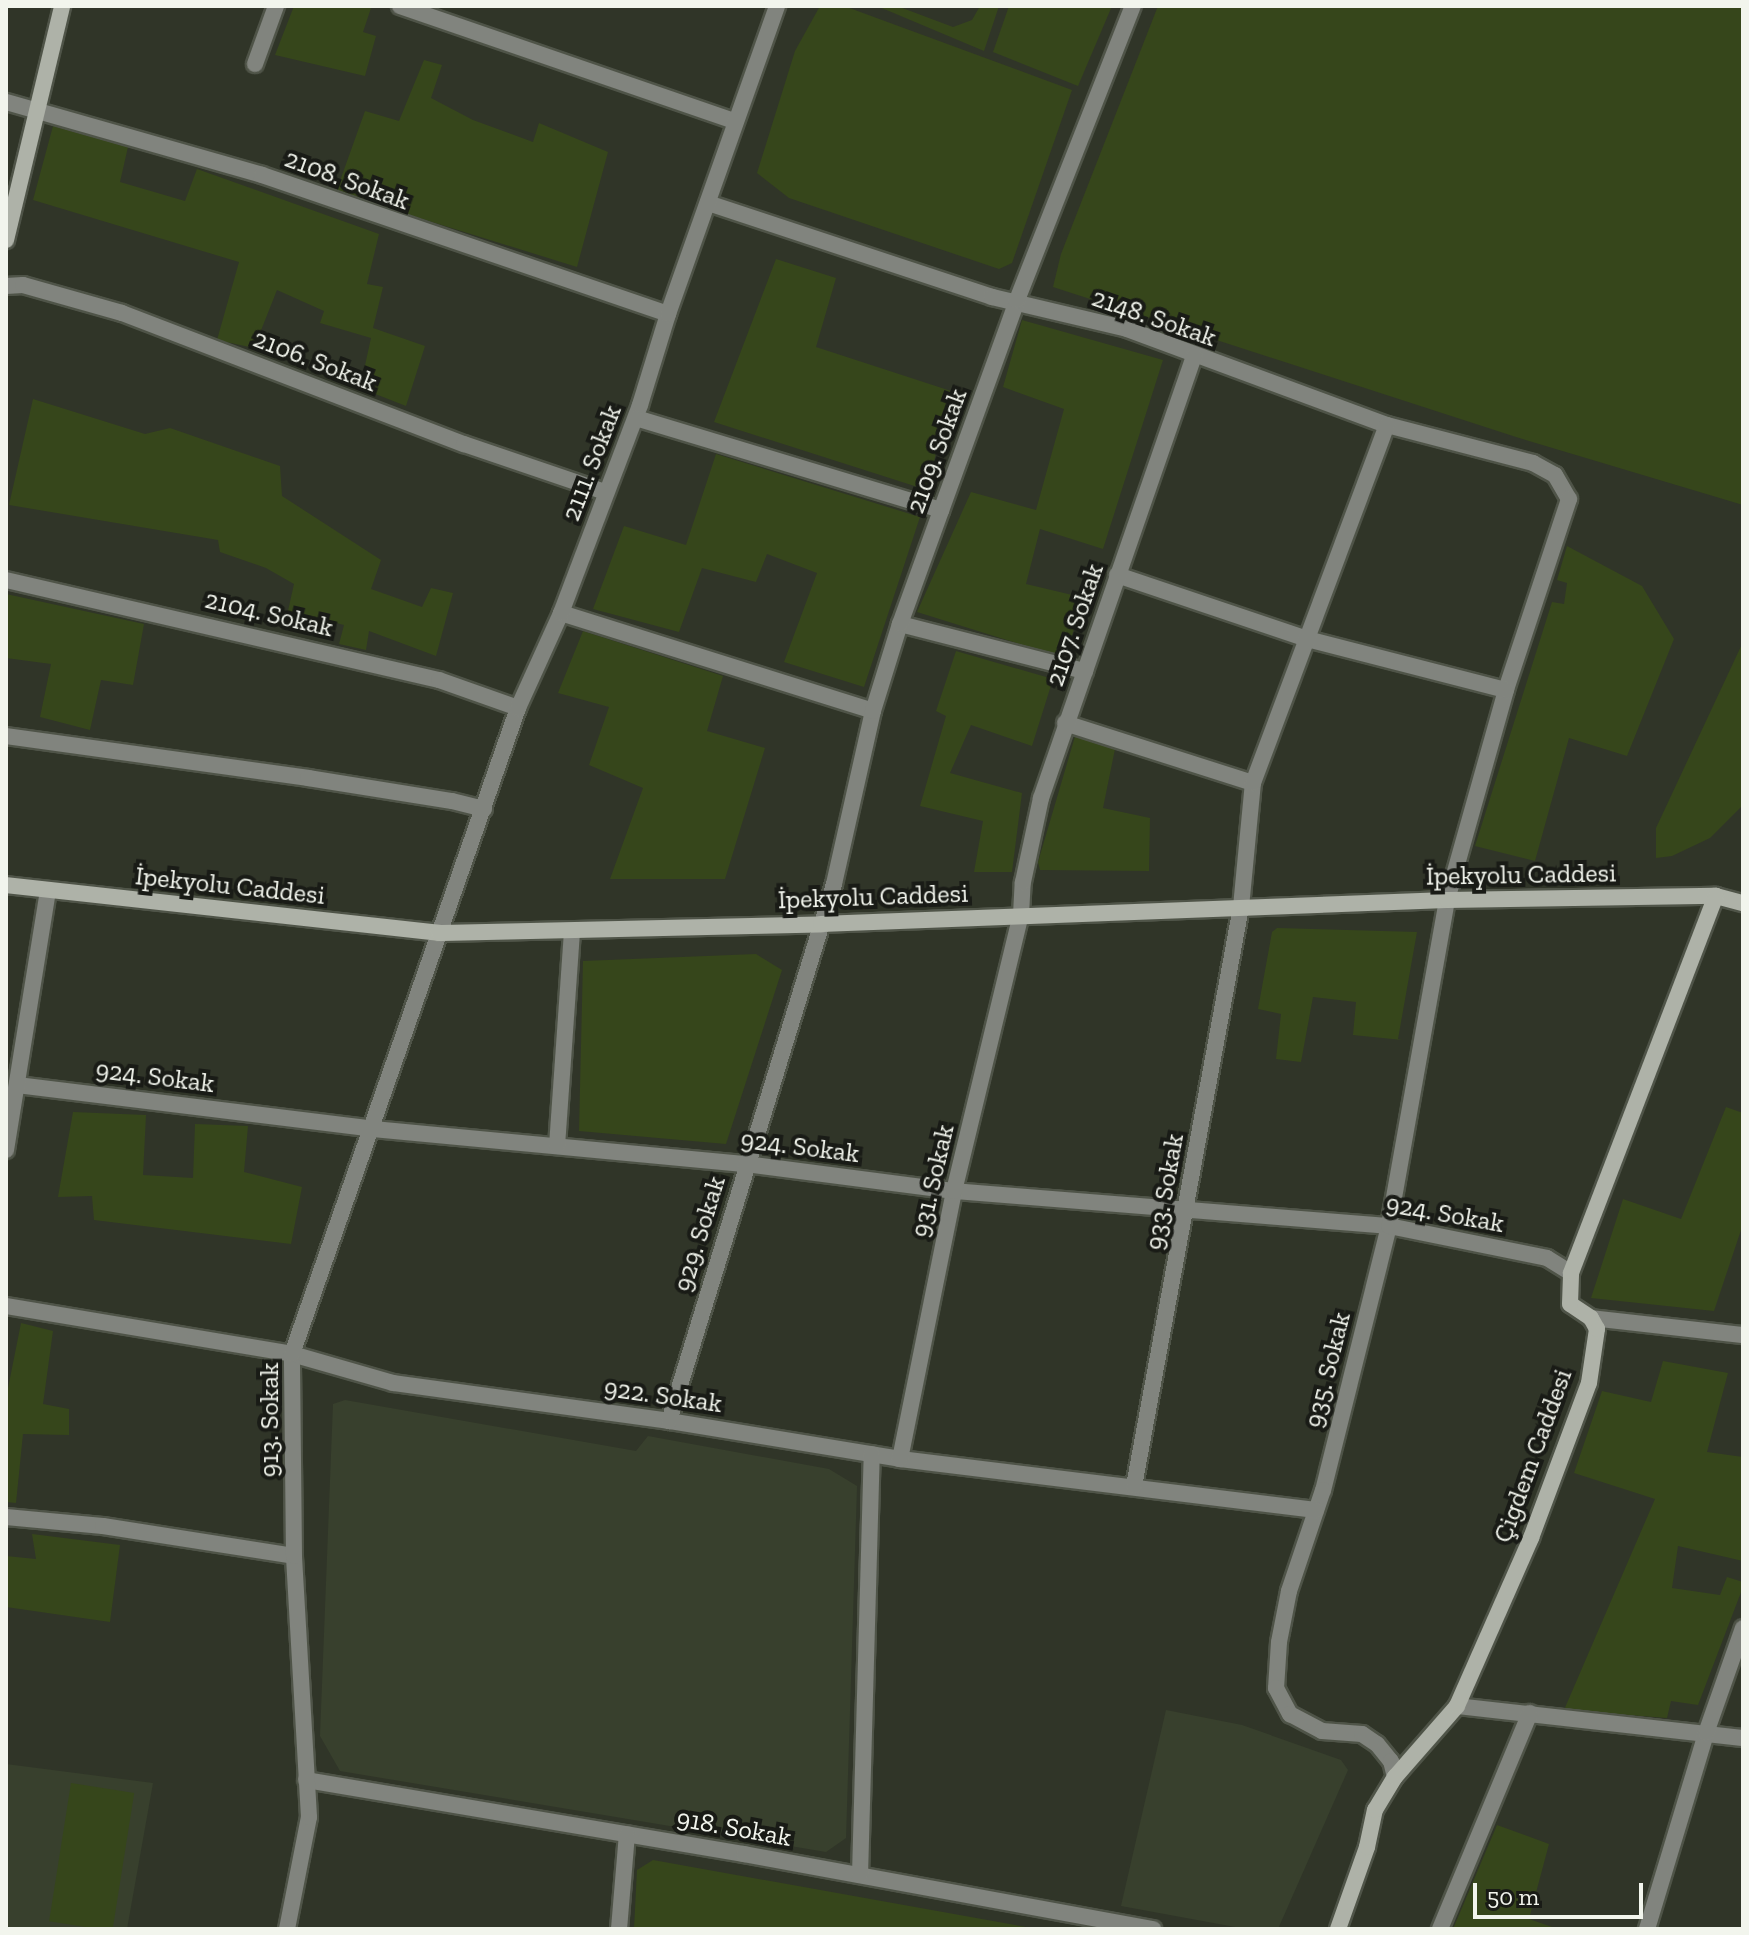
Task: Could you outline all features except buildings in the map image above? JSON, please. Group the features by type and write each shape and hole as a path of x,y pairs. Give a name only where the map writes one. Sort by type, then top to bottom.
{"street":[{"path":"6,240 35,108 62,6"},
{"path":"255,64 276,6"},
{"path":"400,6 734,121"},
{"name":"2111. Sokak","path":"439,933 518,708 561,613 636,418 734,121 777,6"},
{"name":"2109. Sokak","path":"821,924 834,884 873,711 900,624 1017,300 1133,6"},
{"name":"2108. Sokak","path":"6,102 262,175 668,314"},
{"name":"2148. Sokak","path":"708,203 992,297 1017,300 1127,329 1387,425 1533,463 1555,475 1569,499"},
{"name":"2106. Sokak","path":"6,286 23,285 122,313 464,444 605,492"},
{"name":"2107. Sokak","path":"1021,915 1023,882 1041,798 1194,356"},
{"path":"636,418 941,510"},
{"name":"933. Sokak","path":"1134,1486 1241,907 1253,783 1387,425"},
{"name":"935. Sokak","path":"1395,1777 1391,1761 1377,1744 1362,1734 1322,1731 1290,1714 1276,1688 1279,1642 1289,1591 1316,1510 1389,1226 1447,900 1506,690 1569,499"},
{"path":"1117,575 1307,639 1506,690"},
{"name":"2104. Sokak","path":"6,580 425,677 518,708"},
{"path":"561,613 873,711"},
{"path":"900,624 1085,671"},
{"path":"1065,723 1253,783"},
{"path":"6,736 337,783 484,809"},
{"name":"İpekyolu Caddesi","path":"6,885 439,933 821,924 1447,900 1716,896 1743,903"},
{"path":"6,1150 48,890"},
{"path":"1716,896 1571,1273 1570,1304 1591,1318 1743,1335"},
{"name":"931. Sokak","path":"900,1459 954,1191 1021,915"},
{"name":"929. Sokak","path":"669,1421 821,924"},
{"path":"557,1146 572,932"},
{"name":"913. Sokak","path":"287,1929 309,1817 294,1556 292,1354 439,933"},
{"name":"924. Sokak","path":"17,1085 373,1129 746,1164 954,1191 1389,1226 1547,1258 1571,1273"},
{"name":"922. Sokak","path":"6,1306 292,1354 393,1383 669,1421 900,1459 1316,1510"},
{"name":"Çigdem Caddesi","path":"1338,1929 1367,1847 1375,1810 1395,1777 1457,1706 1531,1538 1589,1383 1597,1329 1591,1318"},
{"path":"860,1875 872,1454"},
{"path":"6,1517 103,1526 294,1556"},
{"path":"1647,1929 1706,1733 1743,1628"},
{"path":"1457,1706 1743,1738"},
{"path":"1440,1929 1530,1713"},
{"name":"918. Sokak","path":"306,1780 627,1834 1153,1929"},
{"path":"619,1929 627,1834"}],"shaded area":[{"path":"345,1400 636,1451 648,1436 829,1469 857,1486 846,1838 826,1852 340,1771 320,1736 333,1404"},
{"path":"1166,1710 1242,1725 1341,1760 1348,1770 1278,1929 1246,1929 1121,1906"},
{"path":"6,1764 153,1783 127,1929 6,1929"}],"green space":[{"path":"294,6 371,8 363,32 376,36 365,76 275,55"},
{"path":"820,6 844,6 1072,90 1012,263 999,269 789,198 757,173 795,51"},
{"path":"877,6 897,6 953,27 972,20 980,6 999,6 984,51"},
{"path":"1009,6 1112,6 1078,86 993,52"},
{"path":"1158,6 1743,6 1743,505 1516,437 1053,287 1061,254"},
{"path":"424,60 442,65 431,98 473,120 533,142 539,123 608,152 577,267 336,192 365,111 399,121"},
{"path":"53,126 128,147 120,182 185,201 197,169 379,234 367,284 383,287 373,328 425,346 406,406 360,388 371,338 320,323 324,311 277,290 254,348 217,340 239,262 33,200"},
{"path":"776,259 836,278 816,347 951,391 927,490 714,422"},
{"path":"1022,320 1163,360 1103,549 1040,529 1026,584 1085,598 1064,658 917,612 971,492 1036,510 1064,409 1003,387"},
{"path":"33,399 145,434 170,428 280,466 282,496 381,560 371,589 422,607 431,588 453,593 436,656 369,631 366,650 339,644 344,625 314,617 310,632 285,624 294,584 266,568 220,552 218,540 9,505"},
{"path":"716,454 920,517 864,687 784,662 817,573 767,554 756,582 702,568 679,632 593,609 624,526 686,545"},
{"path":"1567,546 1642,586 1674,639 1627,756 1569,738 1535,861 1475,846 1552,602 1564,604 1567,583 1557,580"},
{"path":"6,594 144,624 133,685 101,680 90,730 40,717 51,664 6,658"},
{"path":"583,631 723,676 707,731 765,748 725,879 610,879 643,788 589,765 609,707 558,693"},
{"path":"1743,642 1743,805 1710,838 1672,856 1656,858 1656,828"},
{"path":"956,651 1053,679 1032,746 971,725 950,773 1022,793 1012,872 974,872 983,821 920,806 946,716 936,711"},
{"path":"1076,733 1115,749 1103,808 1150,818 1149,871 1040,870 1038,862"},
{"path":"1277,928 1417,932 1398,1039 1402,1040 1353,1035 1356,1002 1313,997 1301,1062 1276,1059 1281,1014 1258,1009 1272,932"},
{"path":"756,954 782,970 726,1144 579,1131 583,961"},
{"path":"1726,1107 1743,1113 1743,1224 1714,1311 1591,1298 1623,1199 1681,1219"},
{"path":"73,1112 146,1115 143,1175 193,1178 195,1124 248,1126 244,1172 302,1187 291,1244 94,1220 92,1196 58,1197"},
{"path":"21,1323 53,1331 43,1404 69,1409 69,1435 23,1434 16,1503 6,1502 6,1398"},
{"path":"1663,1361 1728,1373 1707,1452 1743,1457 1743,1561 1678,1546 1672,1588 1720,1595 1727,1577 1743,1582 1743,1587 1698,1705 1671,1701 1667,1718 1564,1710 1655,1499 1574,1473 1602,1391 1651,1402"},
{"path":"32,1534 120,1545 110,1622 6,1607 6,1556 36,1559"},
{"path":"71,1783 134,1793 113,1929 49,1921"},
{"path":"1497,1825 1549,1844 1529,1919 1558,1929 1453,1929"},
{"path":"653,1860 1037,1929 634,1929 637,1870"}]}
